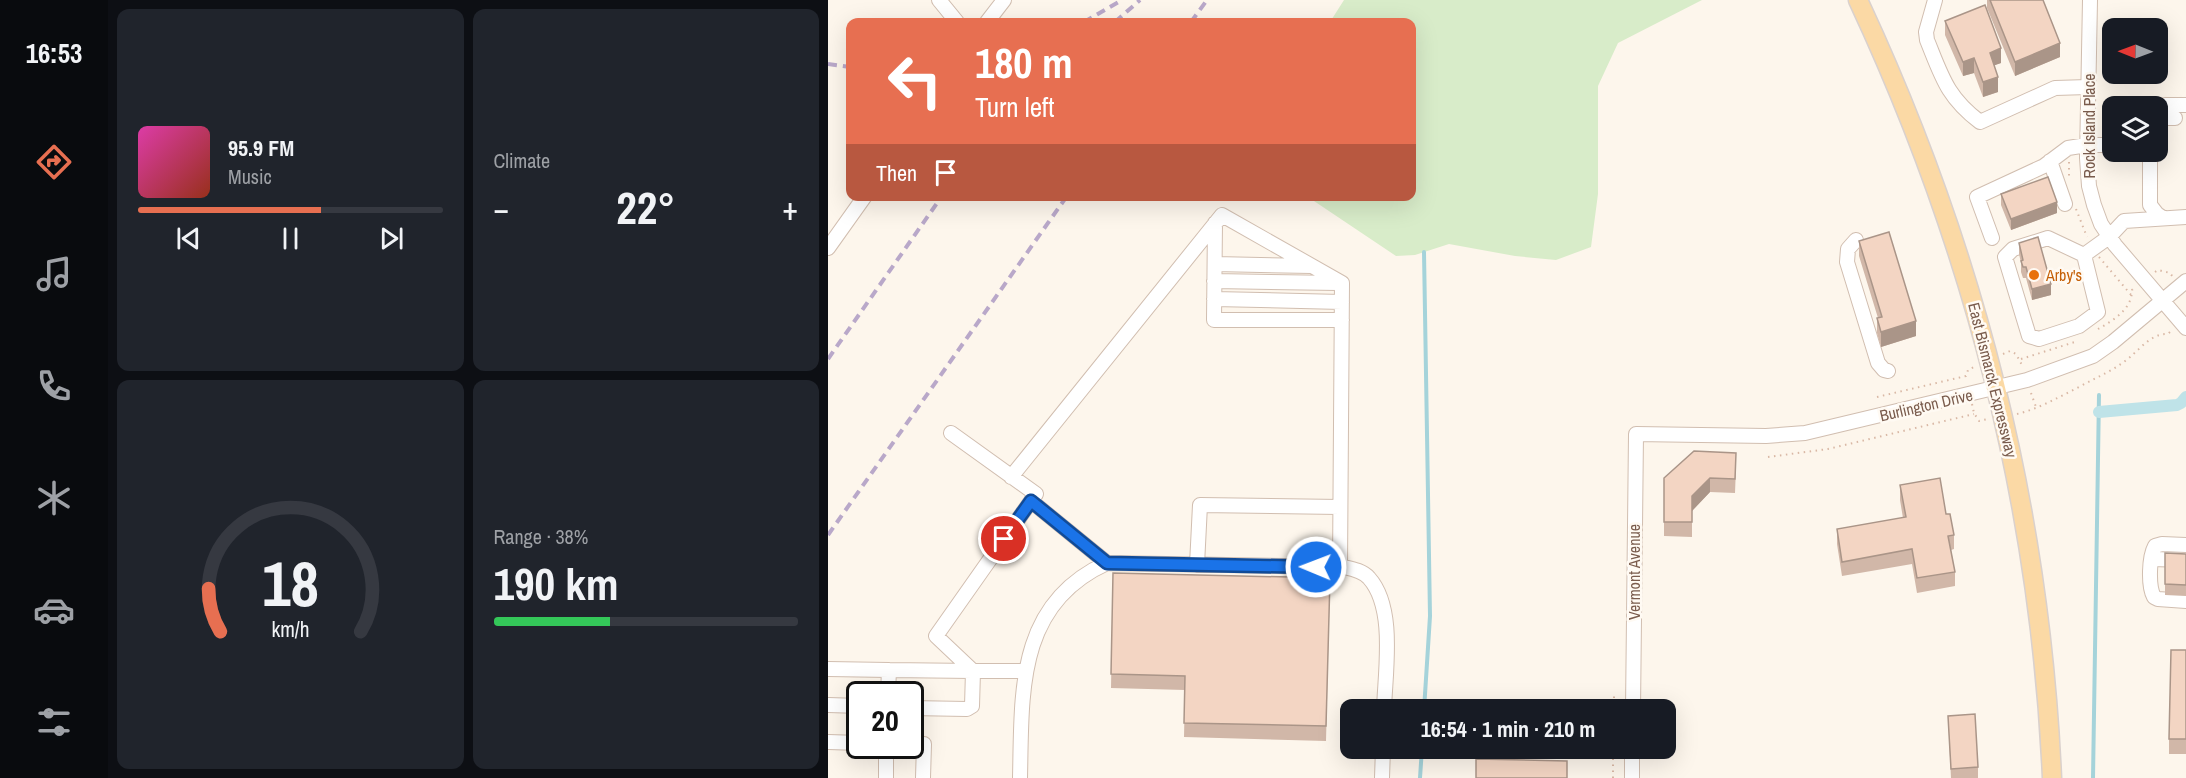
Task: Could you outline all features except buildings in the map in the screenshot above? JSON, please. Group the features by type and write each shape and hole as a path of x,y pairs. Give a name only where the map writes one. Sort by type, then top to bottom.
{"main road":[{"name":"East Bismarck Expressway","path":"1858,0 1904,104 1940,199 1972,297 1997,388 2019,484 2036,588 2047,691 2052,778"}],"street":[{"path":"939,0 954,18"},
{"path":"990,18 1004,0"},
{"path":"1935,0 1926,32 1927,40 1947,88 1966,112 1980,122 2055,88 2088,87"},
{"name":"Rock Island Place","path":"2090,0 2087,170 2096,214 2109,237 2184,325"},
{"path":"2168,105 2186,105"},
{"path":"2168,117 2175,118"},
{"path":"1992,238 1977,197 2050,161 2068,148 2102,145"},
{"path":"2050,161 2065,204"},
{"path":"2150,162 2150,205 2163,218"},
{"path":"828,248 861,201"},
{"path":"1011,477 1222,215 1342,283"},
{"path":"2084,255 2109,237 2124,221 2186,217"},
{"path":"1215,223 1214,320 1342,320"},
{"path":"2048,238 2084,255 2098,312 2079,326 2039,339 2029,336 2005,257 2013,249 2048,238"},
{"path":"1856,240 1848,249 1847,262 1878,363 1888,371"},
{"path":"1215,264 1312,266"},
{"path":"1214,281 1342,283"},
{"name":"Burlington Drive","path":"1635,434 1766,436 1795,434 1826,429 2027,380 2093,356 2163,302 2186,281"},
{"path":"1340,567 1342,283"},
{"path":"1214,299 1342,302"},
{"path":"924,708 967,709 972,706 973,670 936,636 1036,494 951,433"},
{"name":"Vermont Avenue","path":"1633,699 1635,434"},
{"path":"1031,501 1107,563"},
{"path":"1197,564 1200,505 1340,507"},
{"path":"2186,544 2158,545 2153,549 2151,589 2154,597 2162,600 2186,601"},
{"path":"2152,559 2186,560"},
{"path":"1020,778 1022,695 1029,653 1039,628 1052,604 1068,586 1088,572 1107,563 1356,569 1368,576 1381,600 1387,628 1384,699"},
{"path":"828,669 1026,671"},
{"path":"889,670 889,681"},
{"path":"828,705 846,706"},
{"path":"828,742 846,743"},
{"path":"886,759 886,778"},
{"path":"923,778 924,759"},
{"path":"1383,759 1383,778"},
{"path":"1632,759 1632,778"}],"path":[{"path":"2036,407 2105,375 2153,337 2168,334 2184,325"},
{"path":"1877,397 1966,376"},
{"path":"1768,457 1828,449 1974,413"},
{"path":"1614,694 1614,699"},
{"path":"1613,759 1613,778"}],"green space":[{"path":"1344,0 1702,0 1618,43 1598,86 1598,194 1591,247 1556,260 1515,256 1449,244 1415,255 1396,256 1314,201 1416,201 1416,18 1333,18"}],"waterway":[{"path":"1424,252 1430,616 1425,699"},
{"path":"2093,778 2099,395"},
{"path":"2099,412 2177,405 2186,397"},
{"path":"1420,778 1421,759"}],"railway":[{"path":"1091,18 1122,0"},
{"path":"1120,18 1140,0"},
{"path":"1194,18 1207,0"},
{"path":"828,64 846,66"},
{"path":"828,359 939,201"},
{"path":"828,535 1063,201"}],"place":[{"name":"Arby's","path":"2034,275"}],"route":[{"path":"1004,539 1031,501 1107,563 1316,567"}]}
